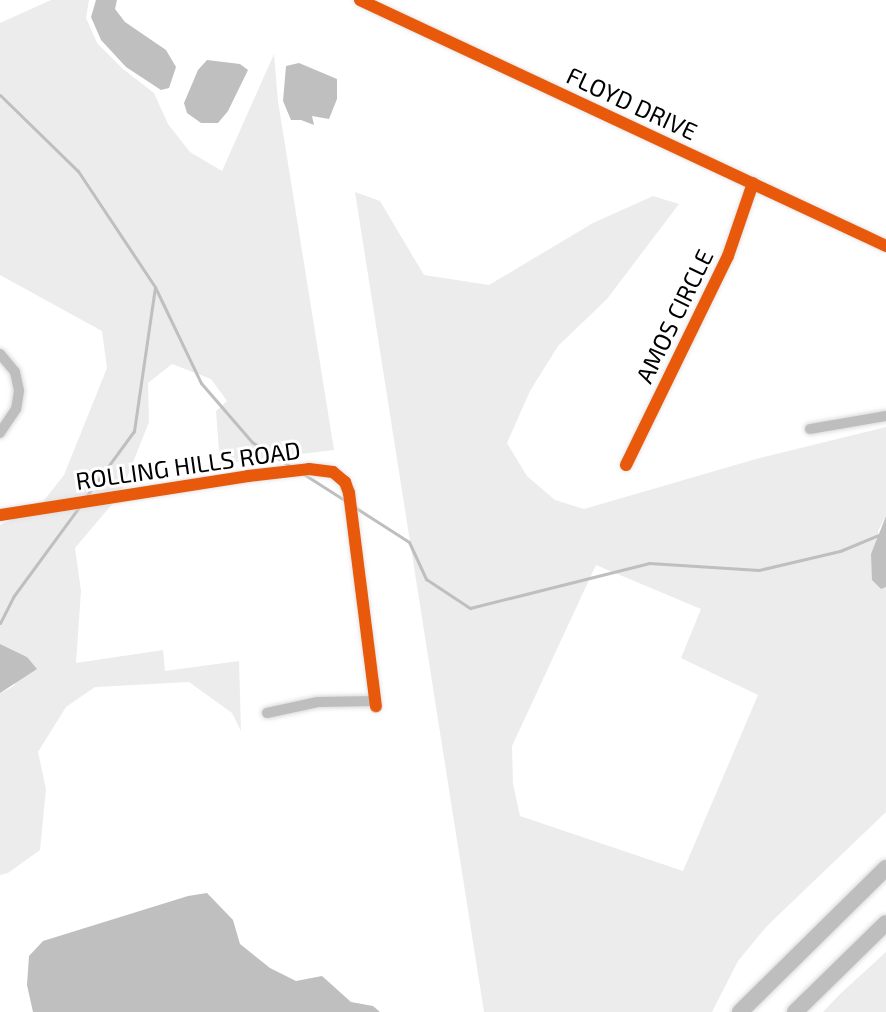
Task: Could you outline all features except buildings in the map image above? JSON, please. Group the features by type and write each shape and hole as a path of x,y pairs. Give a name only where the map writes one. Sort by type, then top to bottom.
{"highway":[{"path":"740,1012 886,868"},
{"path":"795,1012 886,923"}],"street":[{"name":"FLOYD DRIVE","path":"360,0 886,246"},
{"name":"AMOS CIRCLE","path":"626,465 728,256 753,183"},
{"path":"0,354 15,372 19,391 16,409 0,433"},
{"path":"810,429 886,416"},
{"name":"ROLLING HILLS ROAD","path":"0,515 216,480 309,469 333,472 345,482 349,493 376,703 318,702 267,713"}],"shaded area":[{"path":"51,0 89,0 86,18 97,43 123,69 154,93 168,124 190,152 222,171 274,54 278,101 334,450 220,464 216,411 227,401 211,379 172,364 148,383 149,422 122,490 42,503 64,475 107,368 102,331 0,275 0,23"},
{"path":"96,0 117,0 115,9 125,22 166,50 176,67 169,88 161,90 126,67 101,40 91,17"},
{"path":"207,60 240,64 248,70 228,111 218,123 201,123 187,113 184,103 198,70"},
{"path":"299,63 337,79 337,99 329,119 312,116 314,125 291,120 283,101 286,66"},
{"path":"355,192 380,201 424,275 489,285 593,223 653,196 679,204 607,299 558,346 530,391 507,443 527,476 555,500 584,509 756,459 886,427 886,516 878,531 880,589 886,587 886,812 767,926 738,961 712,1012 484,1012","holes":["596,565 701,609 681,658 758,695 683,871 520,816 513,784 512,746"]},
{"path":"114,502 75,548 81,591 76,663 163,650 165,671 239,661 241,731 232,713 189,682 95,687 66,707 38,752 46,789 40,850 8,873 0,875 0,693 14,686 27,657 0,644 0,525 15,518"},
{"path":"886,516 886,587 881,589 872,580 871,554"},
{"path":"0,644 27,657 37,669 0,693"},
{"path":"207,893 233,920 240,944 270,968 296,981 322,976 351,1002 373,1006 380,1012 33,1012 27,985 29,956 43,941 188,896"},
{"path":"886,952 886,1012 823,1012 840,994"}],"waterway":[{"path":"0,95 78,171 155,287 134,431 85,498"},
{"path":"155,287 201,383 252,442 292,467"},
{"path":"302,473 346,501"},
{"path":"0,623 13,597 79,507"},
{"path":"356,508 409,542 426,579 470,608 649,563 759,570 840,551 886,532"}],"cycle path":[{"path":"360,0 886,246"},
{"path":"626,465 728,256 753,183"},
{"path":"0,515 248,476 309,469 333,472 345,482 349,493 376,706"}]}
